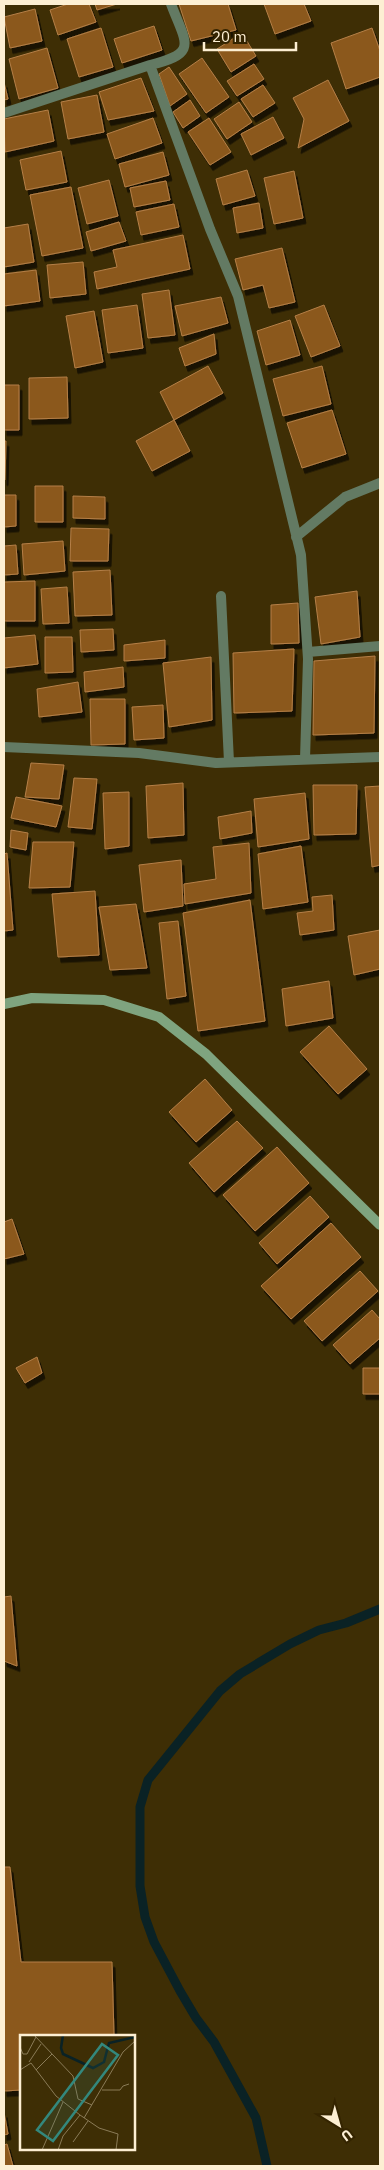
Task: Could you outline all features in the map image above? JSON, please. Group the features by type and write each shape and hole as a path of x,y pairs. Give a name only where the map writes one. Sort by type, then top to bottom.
{"street":[{"path":"4,112 179,56 185,47 184,38 171,4"},
{"path":"150,65 210,229 238,296 301,555 308,652 305,759"},
{"path":"296,537 345,497 380,482"},
{"path":"221,596 229,762"},
{"path":"308,652 380,646"},
{"path":"4,747 139,753 216,763 380,757"},
{"path":"4,1004 32,998 104,1000 159,1018 206,1054 380,1225"}],"building":[{"path":"68,4 89,4 96,22 58,35 50,10"},
{"path":"95,4 117,4 97,10"},
{"path":"179,4 228,4 236,30 191,41"},
{"path":"264,4 304,4 311,21 275,34"},
{"path":"35,9 42,41 10,48 4,17"},
{"path":"154,26 162,50 122,63 114,39"},
{"path":"101,28 113,67 79,77 67,39"},
{"path":"372,28 380,51 380,77 346,89 331,43"},
{"path":"242,33 256,56 231,72 217,49"},
{"path":"47,48 58,88 19,99 9,59"},
{"path":"202,58 229,97 206,113 179,74"},
{"path":"254,64 264,79 237,96 227,81"},
{"path":"169,67 187,94 170,106 159,74"},
{"path":"141,78 154,111 108,120 99,92"},
{"path":"328,80 349,121 298,148 304,119 293,98"},
{"path":"4,82 8,99 4,100"},
{"path":"263,85 275,103 253,117 241,99"},
{"path":"97,95 104,132 68,139 61,102"},
{"path":"190,100 200,116 183,128 173,112"},
{"path":"239,102 252,122 227,139 214,119"},
{"path":"48,110 54,141 5,152 4,119"},
{"path":"273,117 284,138 251,155 241,134"},
{"path":"153,118 162,143 115,159 107,134"},
{"path":"209,118 231,152 210,165 188,132"},
{"path":"61,151 67,182 26,190 20,160"},
{"path":"163,152 169,175 125,187 119,164"},
{"path":"247,170 255,196 223,205 216,179"},
{"path":"294,171 303,218 274,224 264,178"},
{"path":"109,180 118,216 87,224 78,188"},
{"path":"166,181 170,200 134,207 130,188"},
{"path":"71,187 83,248 42,256 30,195"},
{"path":"259,203 263,228 237,233 233,208"},
{"path":"174,204 179,227 141,235 136,212"},
{"path":"119,222 126,241 91,251 86,232"},
{"path":"28,224 34,262 4,267 4,228"},
{"path":"183,235 190,269 97,289 94,272 117,267 113,250"},
{"path":"282,248 295,302 269,308 263,285 243,290 235,259"},
{"path":"83,262 86,294 50,298 47,265"},
{"path":"36,270 40,301 4,306 4,274"},
{"path":"169,290 175,335 148,338 142,294"},
{"path":"221,297 228,323 182,336 175,306"},
{"path":"137,305 143,348 108,353 102,310"},
{"path":"324,305 340,346 311,357 295,316"},
{"path":"94,311 103,362 75,368 66,316"},
{"path":"290,320 300,355 266,365 257,331"},
{"path":"214,334 216,354 185,366 179,348"},
{"path":"208,366 223,393 174,420 160,392"},
{"path":"322,366 331,404 283,416 273,379"},
{"path":"67,377 68,418 29,419 29,378"},
{"path":"4,385 19,385 19,430 4,430"},
{"path":"332,410 346,454 302,468 287,423"},
{"path":"174,420 190,451 152,471 136,441"},
{"path":"4,441 6,441 5,480 4,480"},
{"path":"35,486 63,486 63,522 35,522"},
{"path":"4,495 16,495 16,526 4,527"},
{"path":"73,496 105,497 105,519 73,518"},
{"path":"71,528 109,529 108,561 70,561"},
{"path":"63,541 65,571 24,575 22,544"},
{"path":"16,545 18,574 4,575 4,546"},
{"path":"110,570 112,615 75,616 73,572"},
{"path":"35,581 35,621 4,621 4,582"},
{"path":"67,587 69,623 43,624 41,589"},
{"path":"357,591 360,637 321,644 315,597"},
{"path":"298,603 299,643 271,644 271,605"},
{"path":"113,629 114,650 81,652 80,630"},
{"path":"35,635 38,664 4,668 4,638"},
{"path":"45,637 72,637 73,672 45,673"},
{"path":"165,640 165,658 124,661 124,645"},
{"path":"294,649 292,711 234,713 233,653"},
{"path":"375,656 374,733 313,735 314,661"},
{"path":"211,657 212,720 169,727 163,663"},
{"path":"123,667 124,687 85,692 84,672"},
{"path":"78,682 82,712 39,717 37,689"},
{"path":"90,699 125,699 125,744 91,745"},
{"path":"163,705 164,738 134,740 132,707"},
{"path":"31,763 64,765 59,799 25,797"},
{"path":"74,778 97,779 92,829 68,827"},
{"path":"183,783 184,835 148,838 146,786"},
{"path":"313,785 357,785 356,834 314,835"},
{"path":"380,786 380,865 372,867 365,787"},
{"path":"129,792 129,846 105,849 103,793"},
{"path":"305,793 309,839 258,847 254,799"},
{"path":"16,797 62,806 56,827 11,818"},
{"path":"251,811 252,833 220,839 218,817"},
{"path":"11,830 28,833 26,850 10,847"},
{"path":"33,842 74,842 70,887 29,888"},
{"path":"249,843 251,893 185,904 184,884 216,879 213,847"},
{"path":"301,846 308,902 263,909 258,854"},
{"path":"7,853 13,930 4,931 4,854"},
{"path":"181,860 183,906 144,912 139,865"},
{"path":"95,891 99,955 58,957 52,894"},
{"path":"332,895 334,930 300,935 297,913 313,911 312,897"},
{"path":"250,900 265,1021 198,1031 183,913"},
{"path":"136,904 147,968 110,970 99,907"},
{"path":"178,921 186,996 167,999 159,923"},
{"path":"380,930 380,969 354,975 348,936"},
{"path":"329,981 333,1018 286,1026 282,989"},
{"path":"329,1026 367,1069 338,1094 300,1052"},
{"path":"205,1079 232,1110 196,1142 169,1112"},
{"path":"237,1121 263,1148 214,1192 189,1163"},
{"path":"277,1147 309,1183 255,1231 223,1195"},
{"path":"310,1196 329,1217 277,1264 259,1243"},
{"path":"12,1219 24,1254 4,1259 4,1222"},
{"path":"331,1223 361,1257 291,1319 261,1286"},
{"path":"360,1271 378,1291 322,1341 304,1321"},
{"path":"372,1310 380,1319 380,1338 350,1364 333,1345"},
{"path":"37,1357 42,1373 25,1383 16,1368"},
{"path":"363,1368 380,1368 380,1394 363,1394"},
{"path":"11,1596 17,1666 4,1661 4,1597"},
{"path":"4,1867 10,1867 21,1962 112,1962 114,2035 20,2035 20,2090 4,2091"},
{"path":"4,2112 8,2134 4,2135"},
{"path":"7,2144 13,2166 4,2166 4,2145"}],"waterway":[{"path":"267,2166 256,2118 214,2042 196,2018 180,1991 154,1942 145,1917 140,1886 140,1807 148,1780 220,1691 240,1674 290,1644 319,1630 346,1623 380,1609"}]}
